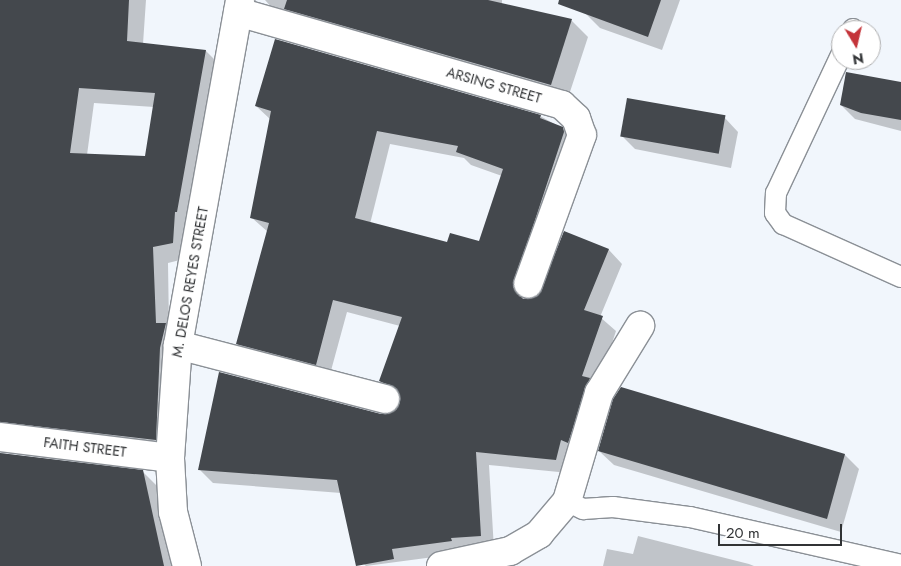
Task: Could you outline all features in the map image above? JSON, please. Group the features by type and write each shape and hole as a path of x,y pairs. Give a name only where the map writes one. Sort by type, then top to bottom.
{"street":[{"name":"ARSING STREET","path":"239,6 562,105 576,118 582,135 528,284"},
{"name":"M. DELOS REYES STREET","path":"187,566 173,512 170,458 178,345 239,6"},
{"path":"441,566 510,551 539,534 567,501 599,393 640,326"},
{"path":"178,345 385,399"},
{"name":"FAITH STREET","path":"0,437 170,458"}],"lane":[{"path":"834,70 776,193 775,213 783,224 901,277"},
{"path":"567,501 583,509 613,507 690,517 901,565"}],"building":[{"path":"0,0 129,0 127,41 206,50 177,212 175,212 173,243 153,247 156,323 166,323 160,348 156,440 0,422","holes":["79,88 155,93 145,156 70,153"]},
{"path":"287,0 488,0 572,19 551,85 284,9"},
{"path":"559,0 661,0 648,37 558,4"},
{"path":"275,39 541,115 540,118 563,127 564,132 513,287 523,299 538,296 564,231 609,249 584,310 603,316 582,376 590,378 568,443 561,440 556,460 476,452 481,536 451,538 452,541 392,549 394,559 356,566 337,480 198,470 219,372 381,414 396,410 400,402 396,388 379,381 402,317 333,300 316,365 236,344 269,223 250,218 271,111 255,106","holes":["377,131 458,146 456,152 503,169 479,241 450,233 447,242 355,218"]},
{"path":"846,72 901,82 901,120 861,113 840,105"},
{"path":"627,98 725,115 719,154 620,136"},
{"path":"621,387 845,454 827,519 598,451 613,399"},
{"path":"0,453 143,470 164,566 0,566"}]}
